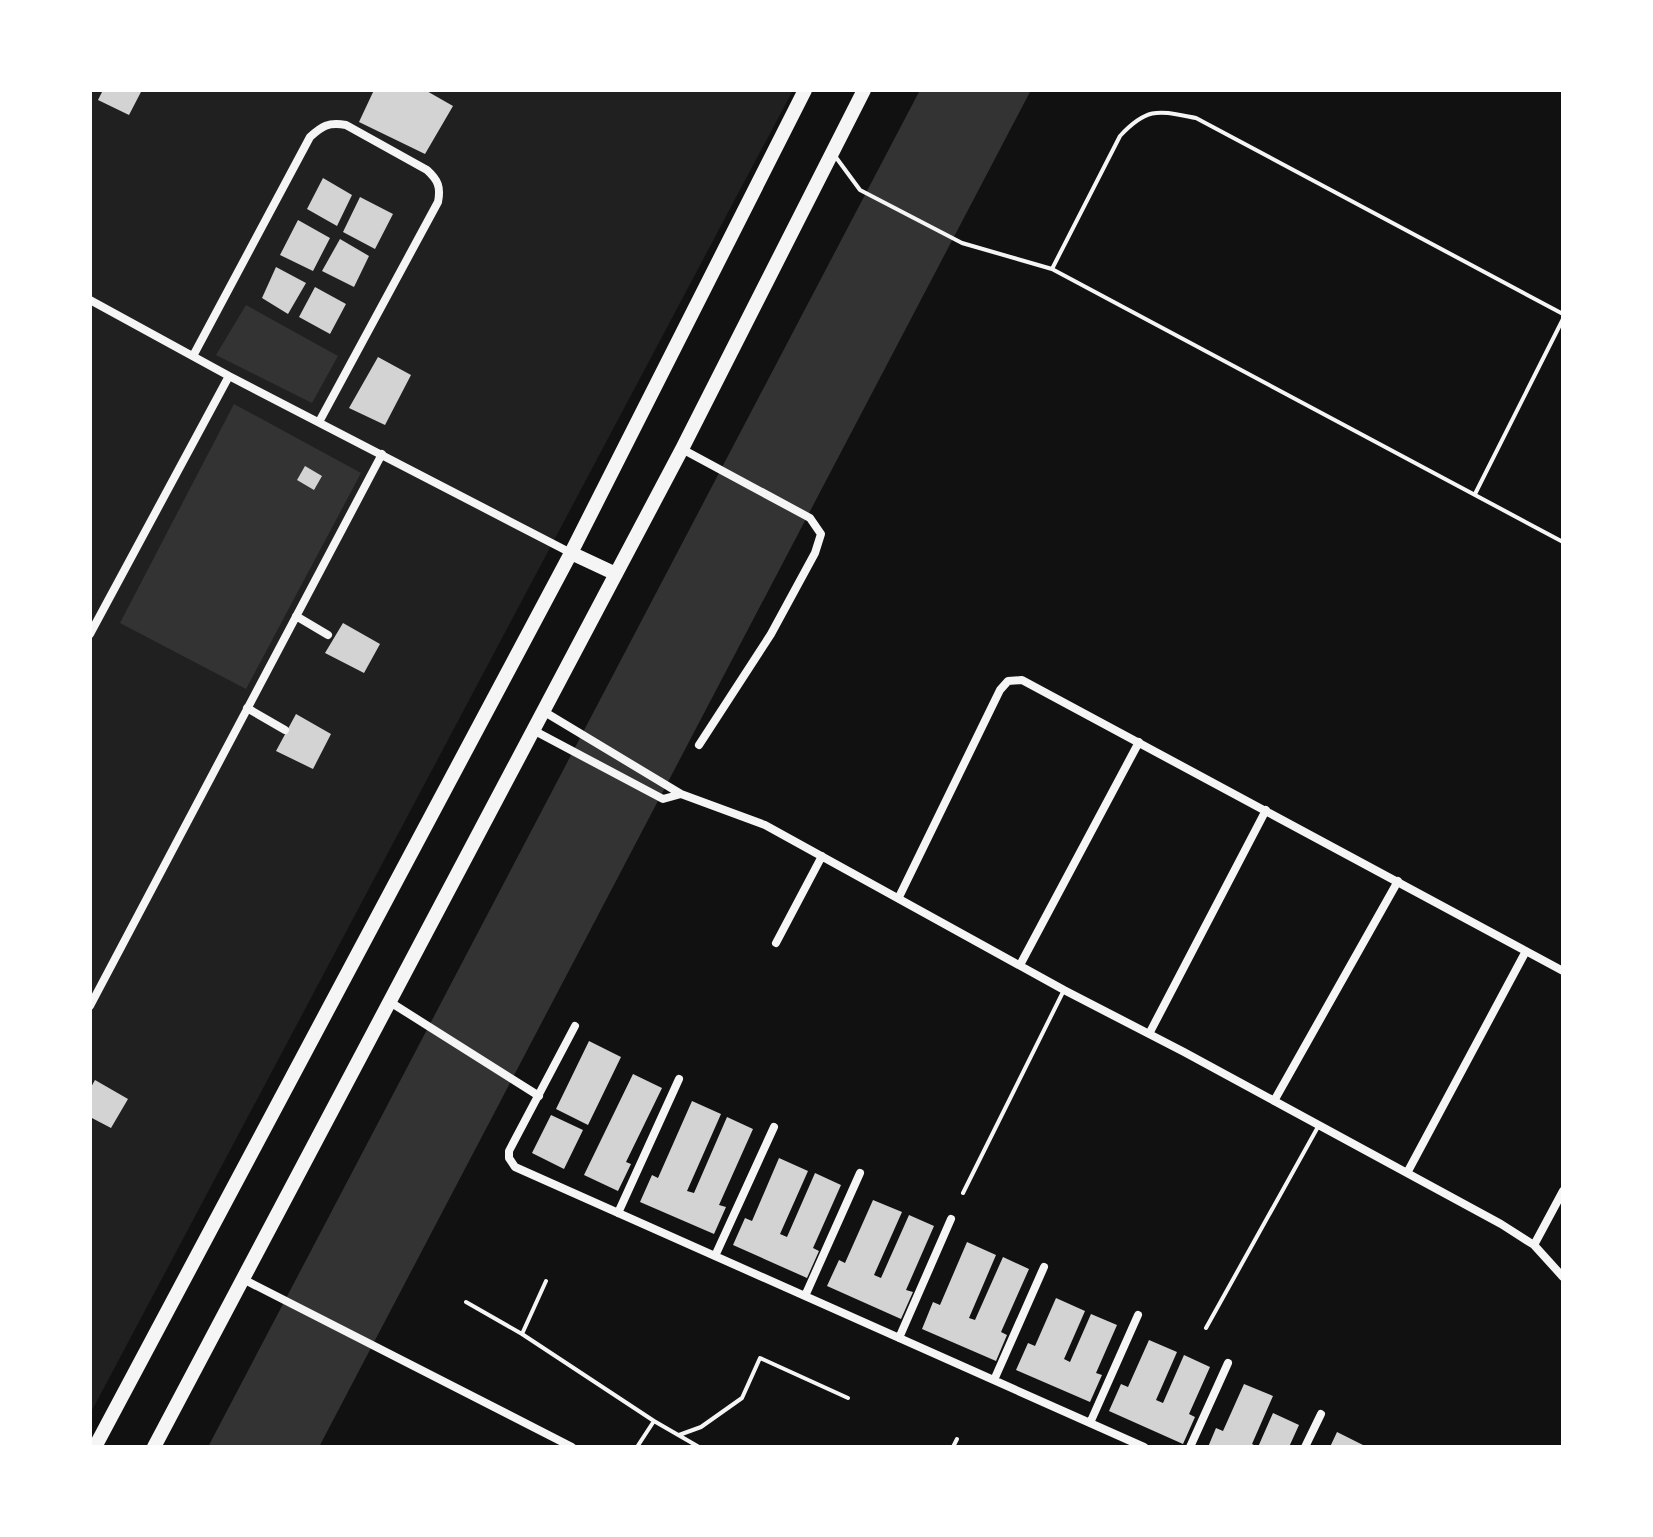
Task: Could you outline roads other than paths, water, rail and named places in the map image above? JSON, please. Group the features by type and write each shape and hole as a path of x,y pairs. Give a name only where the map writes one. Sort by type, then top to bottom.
{"highway":[{"path":"95,1447 571,553 805,90"},
{"path":"154,1447 682,449 864,90"},
{"path":"571,553 616,574"}],"street":[{"path":"193,356 310,137 322,126 333,123 346,125 427,170 437,179 440,191 438,202 319,422"},
{"path":"90,300 229,376 571,553"},
{"path":"90,634 229,376"},
{"path":"682,449 810,518 821,534 815,553 771,634 699,745"},
{"path":"90,1006 382,454"},
{"path":"296,616 328,635"},
{"path":"899,897 1000,690 1008,681 1022,680 1563,971"},
{"path":"247,708 285,730"},
{"path":"543,711 681,794 765,825 1064,990 1501,1224 1534,1245 1563,1277"},
{"path":"533,730 663,799 681,794"},
{"path":"1020,965 1139,742"},
{"path":"1149,1034 1266,810"},
{"path":"776,943 822,856"},
{"path":"1274,1101 1398,881"},
{"path":"1407,1173 1526,951"},
{"path":"390,1002 539,1096"},
{"path":"575,1026 509,1151 509,1158 515,1167 1144,1447"},
{"path":"618,1213 679,1079"},
{"path":"715,1256 774,1127"},
{"path":"805,1296 860,1173"},
{"path":"1534,1245 1563,1191"},
{"path":"899,1338 951,1219"},
{"path":"994,1380 1044,1267"},
{"path":"243,1279 572,1447"},
{"path":"1090,1423 1138,1315"},
{"path":"1190,1447 1228,1363"},
{"path":"1305,1447 1321,1414"}],"lane":[{"path":"1052,269 1120,136 1137,118 1162,111 1196,118 1563,317 1475,494"},
{"path":"831,151 860,190 962,243 1052,269 1563,542"},
{"path":"963,1193 1064,990"},
{"path":"1206,1328 1319,1125"},
{"path":"522,1334 546,1281"},
{"path":"466,1302 522,1334 699,1447"},
{"path":"679,1435 701,1427 742,1398 760,1358 848,1398"},
{"path":"637,1447 654,1421"},
{"path":"953,1447 957,1439"}]}
